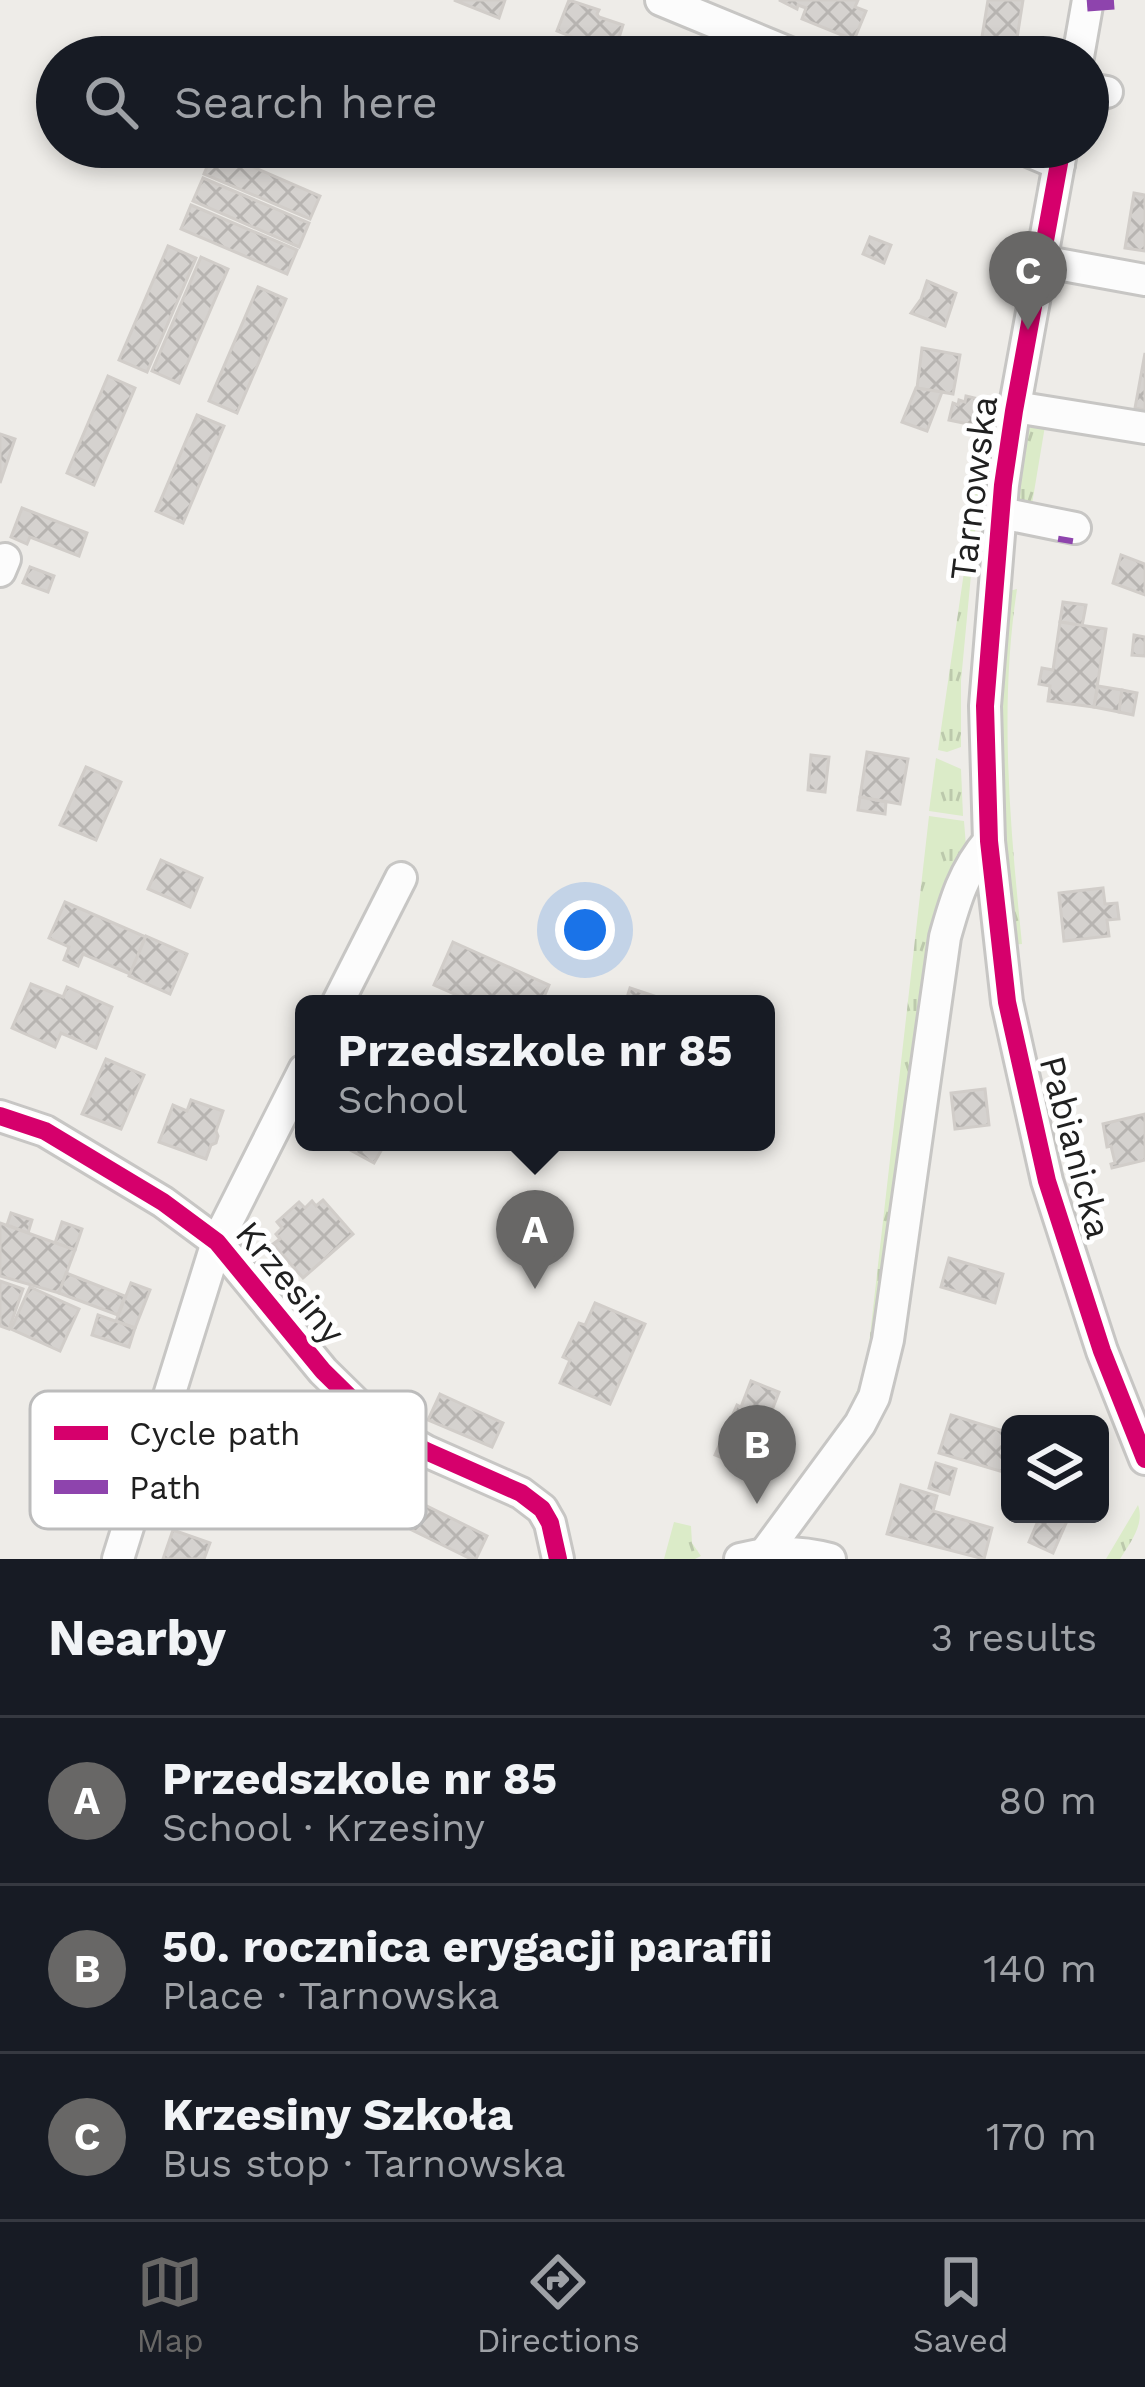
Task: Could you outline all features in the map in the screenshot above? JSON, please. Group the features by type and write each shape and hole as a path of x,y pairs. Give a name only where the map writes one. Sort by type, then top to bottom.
{"street":[{"path":"661,0 749,36"},
{"path":"1082,36 1088,0"},
{"name":"Tarnowska","path":"989,841 988,637 1015,407 1059,168"},
{"path":"1041,261 1145,280"},
{"path":"1015,407 1145,428"},
{"path":"1001,513 1075,528"},
{"path":"753,1556 837,1457 874,1397 888,1340 945,938 958,889 972,860 989,841"},
{"name":"Pabianicka","path":"989,841 1007,1002 1047,1181 1102,1352 1145,1459"},
{"path":"342,995 401,878"},
{"path":"171,1391 218,1242 295,1088"},
{"name":"Krzesiny","path":"0,1116 45,1131 163,1202 218,1242 343,1391"},
{"name":"Krzesiny","path":"426,1451 521,1493 542,1509 558,1559"},
{"path":"118,1559 127,1529"},
{"path":"753,1556 788,1552 830,1559"}],"green space":[{"path":"1038,419 1046,420 1031,510 1015,507 1026,433"},
{"path":"976,490 961,681 961,747 947,752 938,750"},
{"path":"1017,589 1008,722 1010,811 1022,944 1012,945 998,755 1005,592"},
{"path":"936,758 961,769 963,816 929,811"},
{"path":"929,816 964,821 966,846 946,883 939,911 874,1355 865,1390 837,1433 860,1384 868,1353"},
{"path":"1138,1505 1140,1519 1132,1540 1120,1559 1106,1559"},
{"path":"674,1522 691,1526 692,1543 701,1556 664,1559"}],"building":[{"path":"454,0 505,0 499,18"},
{"path":"569,0 623,25 620,36 570,36 557,31"},
{"path":"779,0 858,0 855,7 866,11 856,36 844,36 802,19 806,8 798,5 797,9"},
{"path":"988,0 1023,0 1017,36 982,36"},
{"path":"206,168 255,168 320,196 310,219 204,174"},
{"path":"203,178 309,223 299,247 193,201"},
{"path":"1134,193 1145,195 1145,251 1125,248"},
{"path":"191,205 297,250 287,274 181,229"},
{"path":"870,237 891,245 884,263 863,254"},
{"path":"168,246 196,258 147,372 119,360"},
{"path":"201,257 228,269 179,383 152,371"},
{"path":"927,281 956,293 945,326 911,313"},
{"path":"258,287 286,299 237,413 209,401"},
{"path":"922,348 960,355 953,394 917,388"},
{"path":"1145,353 1145,410 1135,408"},
{"path":"108,376 135,388 94,485 67,473"},
{"path":"916,388 942,392 927,431 902,422"},
{"path":"966,396 979,399 973,425 949,420 953,403 965,402"},
{"path":"197,415 224,426 183,523 156,511"},
{"path":"0,434 15,439 0,483"},
{"path":"22,508 87,533 79,556 30,537 27,544 11,537"},
{"path":"1121,555 1145,564 1145,595 1113,583"},
{"path":"30,567 54,576 48,592 23,583"},
{"path":"1063,602 1086,605 1082,626 1060,622"},
{"path":"1060,622 1106,629 1094,707 1048,701 1050,686 1039,684 1042,668 1053,670"},
{"path":"1134,635 1145,637 1145,656 1132,655"},
{"path":"1098,686 1122,690 1119,712 1094,707"},
{"path":"1122,690 1137,693 1133,715 1119,712"},
{"path":"867,752 908,759 900,804 860,797"},
{"path":"811,755 829,757 825,792 808,790"},
{"path":"86,767 121,782 96,840 60,825"},
{"path":"860,797 886,802 885,814 858,810"},
{"path":"161,860 202,878 190,907 148,889"},
{"path":"1103,888 1105,904 1117,903 1119,919 1107,920 1109,936 1064,941 1059,893"},
{"path":"65,902 146,937 130,974 83,954 78,966 64,960 69,947 49,938"},
{"path":"146,936 187,954 170,994 129,976"},
{"path":"453,942 549,985 545,995 457,995 434,985"},
{"path":"31,984 63,997 67,987 112,1007 96,1048 61,1033 55,1047 12,1028"},
{"path":"106,1059 144,1075 121,1129 82,1114"},
{"path":"985,1089 989,1125 955,1129 951,1093"},
{"path":"191,1100 223,1111 216,1143 206,1159 159,1142 173,1105 187,1111"},
{"path":"1145,1114 1145,1160 1112,1168 1115,1163 1103,1124"},
{"path":"352,1151 381,1151 374,1163"},
{"path":"323,1200 353,1234 303,1278 273,1244 280,1239 276,1234 282,1228 277,1222 299,1202 305,1208"},
{"path":"11,1213 32,1220 28,1233 7,1225"},
{"path":"62,1222 82,1229 75,1250 55,1243"},
{"path":"0,1223 75,1250 59,1293 0,1276"},
{"path":"949,1258 1003,1274 995,1303 941,1287"},
{"path":"66,1273 125,1296 118,1315 59,1293"},
{"path":"0,1281 23,1289 9,1329 0,1326"},
{"path":"131,1283 150,1290 135,1328 116,1321"},
{"path":"30,1287 79,1309 60,1351 11,1329"},
{"path":"595,1303 645,1324 610,1404 560,1383 570,1360 563,1357"},
{"path":"98,1315 135,1328 129,1347 92,1335"},
{"path":"751,1381 779,1392 754,1471 715,1455"},
{"path":"440,1394 503,1423 492,1447 428,1420"},
{"path":"951,1415 1001,1430 1001,1471 939,1453"},
{"path":"936,1463 956,1469 949,1494 929,1488"},
{"path":"901,1485 937,1496 933,1511 992,1528 984,1559 887,1534"},
{"path":"426,1506 487,1536 476,1559 410,1529 426,1529"},
{"path":"1037,1523 1066,1523 1053,1553 1029,1542"},
{"path":"173,1530 210,1543 204,1559 163,1559"}],"marked path":[{"path":"1087,4 1114,2"},
{"path":"1065,543 1066,537"}],"cycle path":[{"path":"1058,168 1003,485 985,706 989,841 1007,1002 1047,1181 1102,1351 1145,1459"},
{"path":"0,1116 45,1131 163,1202 217,1242 343,1391"},
{"path":"426,1451 521,1493 542,1509 558,1559"}],"place":[{"name":"Krzesiny Szkoła","path":"1028,330"},
{"name":"Przedszkole nr 85","path":"535,1289"},
{"name":"50. rocznica erygacji parafii","path":"757,1504"}]}
